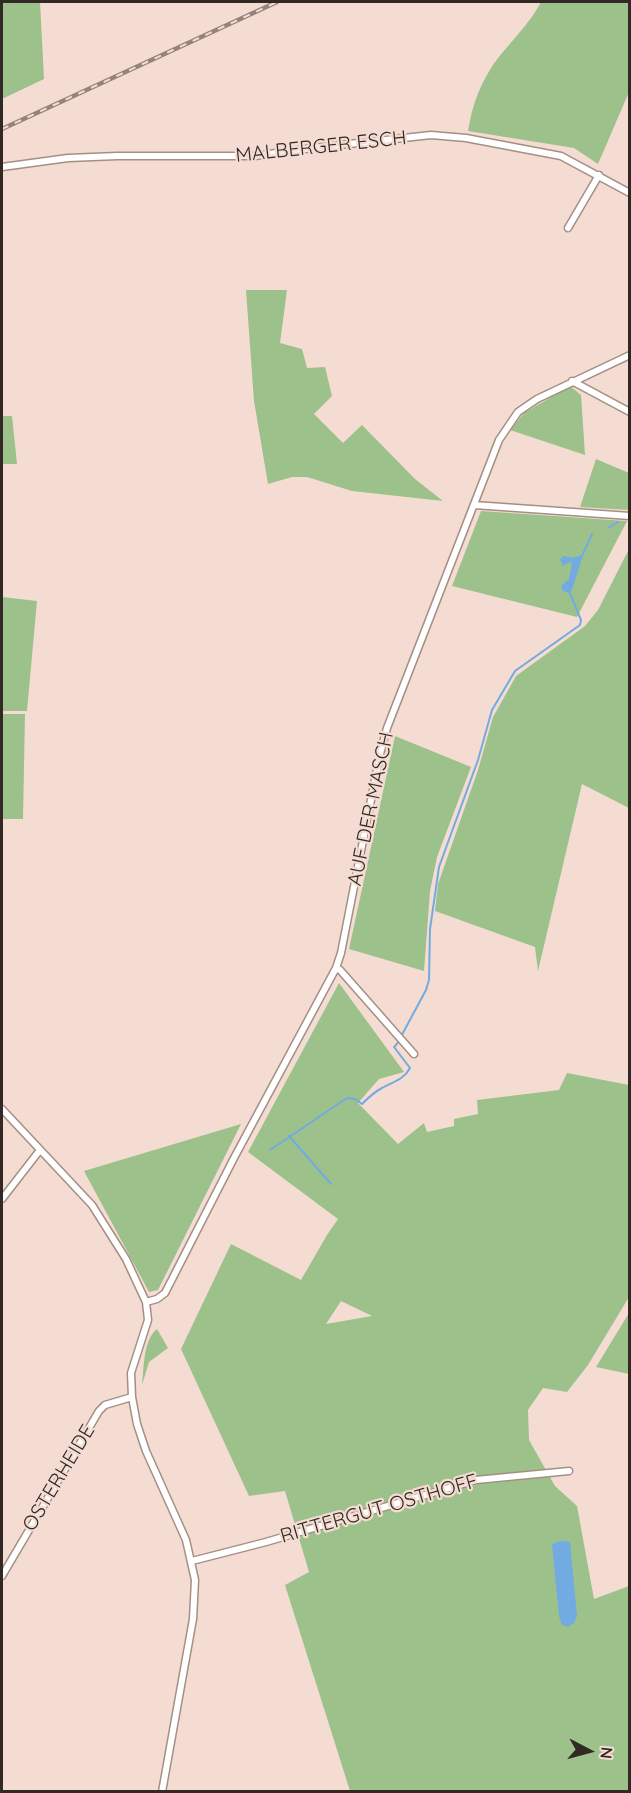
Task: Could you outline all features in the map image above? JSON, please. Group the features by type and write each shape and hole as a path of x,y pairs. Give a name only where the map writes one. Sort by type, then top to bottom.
{"street":[{"name":"MALBERGER ESCH","path":"2,167 68,158 255,156 431,135 466,138 561,156 630,193"},
{"path":"568,228 599,175"},
{"name":"AUF DER MASCH","path":"146,1302 157,1299 165,1293 336,968 387,728 499,440 518,412 537,399 630,355"},
{"path":"572,381 630,412"},
{"path":"474,505 630,516"},
{"path":"336,968 414,1054"},
{"path":"2,1109 92,1205 126,1259 146,1302 147,1320 133,1366 132,1397 137,1424 146,1451 186,1540 195,1580 193,1619 162,1791"},
{"path":"2,1199 40,1150"},
{"name":"OSTERHEIDE","path":"2,1576 99,1411 105,1405 132,1397"},
{"name":"RITTERGUT OSTHOFF","path":"192,1561 266,1542 476,1480 569,1471"}],"green space":[{"path":"2,2 40,2 44,79 2,99"},
{"path":"541,2 629,2 629,92 598,164 574,148 468,131 475,102 487,74 532,17"},
{"path":"246,290 287,290 280,343 302,349 307,368 325,367 332,396 314,414 343,443 362,425 415,479 443,501 352,491 307,477 292,477 268,484 254,401"},
{"path":"570,386 581,395 585,455 510,430 524,413"},
{"path":"2,416 12,416 17,464 2,464"},
{"path":"596,459 629,473 629,510 580,507"},
{"path":"481,511 627,521 577,617 452,586"},
{"path":"629,549 629,808 582,784 538,971 535,947 435,911 438,884 478,770 493,717 516,676 585,626 598,610"},
{"path":"2,597 37,601 27,711 2,711"},
{"path":"2,714 25,714 23,819 2,819"},
{"path":"395,736 471,767 437,857 430,891 424,971 349,949"},
{"path":"339,983 404,1072 379,1079 358,1103 398,1144 424,1123 427,1132 454,1126 454,1119 478,1114 477,1100 559,1090 567,1073 629,1085 629,1297 588,1365 567,1392 543,1388 528,1410 529,1440 555,1486 577,1506 594,1599 629,1586 629,1791 350,1791 285,1585 309,1572 285,1491 249,1496 181,1349 231,1244 301,1280 338,1219 248,1152","holes":["341,1301 372,1316 326,1324"]},
{"path":"241,1124 158,1290 149,1292 84,1171"},
{"path":"629,1313 629,1374 596,1367"},
{"path":"157,1329 168,1348 149,1362 142,1385 147,1347 152,1334"}],"water":[{"path":"583,555 572,590 569,593 563,591 561,586 569,579 572,563 563,566 560,559 564,556 572,558"},
{"path":"561,1541 570,1542 577,1616 574,1623 568,1627 562,1625 559,1616 552,1544"}],"waterway":[{"path":"608,528 618,522"},
{"path":"582,556 592,534"},
{"path":"270,1150 347,1098 355,1099 362,1104 376,1091 401,1078 410,1068 394,1047 426,990 429,980 430,929 439,867 478,760 492,710 515,671 580,625 581,620 569,591"},
{"path":"289,1136 331,1184"}],"railway":[{"path":"2,129 277,2"}]}
